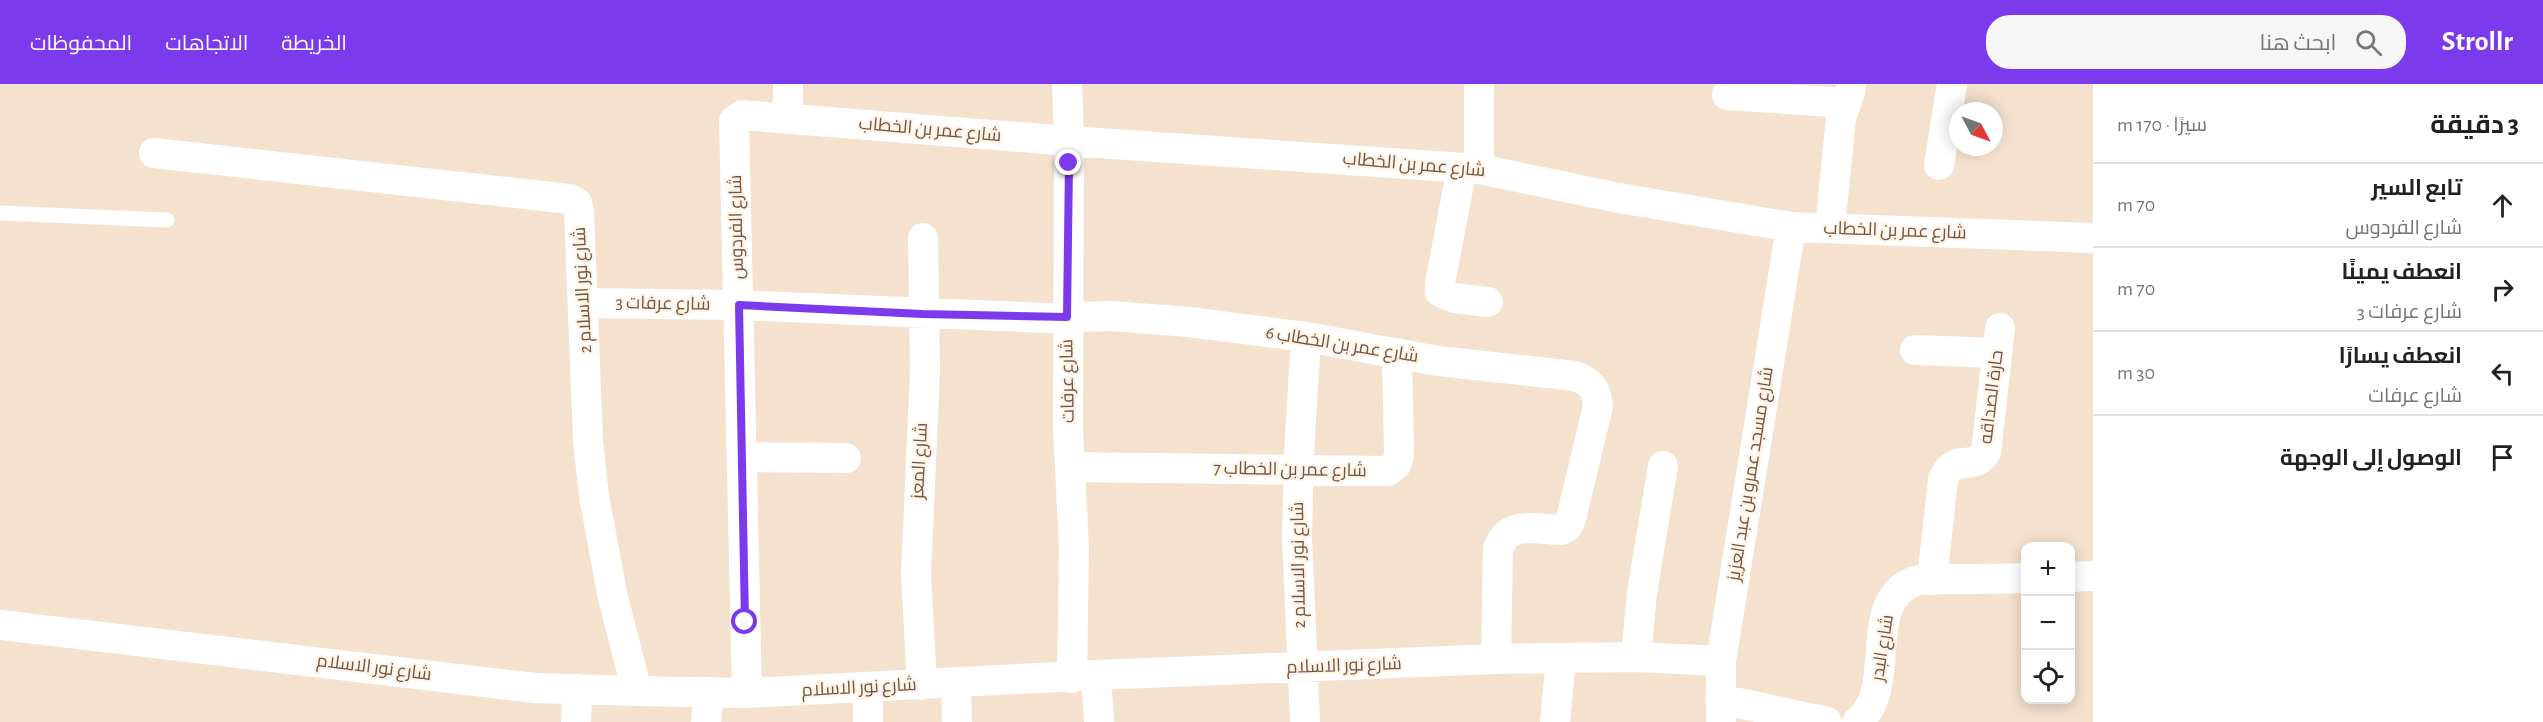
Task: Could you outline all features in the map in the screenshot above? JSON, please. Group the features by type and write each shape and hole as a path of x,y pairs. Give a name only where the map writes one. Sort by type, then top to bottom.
{"street":[{"path":"788,84 788,118"},
{"name":"شارع عرفات","path":"1067,84 1069,141 1067,317 1074,549 1084,677 1099,722"},
{"path":"1479,84 1470,169 1440,283 1440,292 1454,298 1488,302"},
{"path":"1939,165 1952,84"},
{"path":"1727,95 1849,94 1841,118 1830,228"},
{"name":"شارع عمر بن الخطاب","path":"734,121 742,115 1470,169 1619,198 1791,227 2093,238"},
{"name":"شارع الفردوس","path":"734,121 747,693"},
{"name":"شارع نور الاسلام 2","path":"154,153 570,199 577,203 588,441 594,496 613,598 637,691"},
{"name":"شارع مسجد عمرو بن عبد العزيز","path":"1721,710 1721,662 1791,227"},
{"name":"شارع المعز","path":"922,685 916,575 925,370 922,314 923,238"},
{"name":"شارع عرفات 3","path":"583,303 739,305 922,314 1067,317"},
{"name":"شارع عمر بن الخطاب 6","path":"1067,317 1112,316 1189,322 1306,337 1438,361 1575,376 1588,381 1596,392 1598,406 1571,519 1561,530 1512,529 1502,537 1498,549 1496,659"},
{"name":"شارع نور الاسلام 2","path":"1305,722 1297,538 1298,470 1306,337"},
{"name":"حارة الصداقه","path":"1916,350 1999,341 1986,452 1982,460 1974,463 1955,463 1947,469 1943,478 1932,580"},
{"name":"شارع عمر بن الخطاب 7","path":"1070,466 1388,471 1396,465 1399,455 1397,353"},
{"path":"742,457 846,458"},
{"path":"1636,657 1642,593 1663,466"},
{"path":"2075,577 2093,576"},
{"name":"شارع البدر","path":"1857,722 1867,715 1876,695 1885,612 1897,593 1915,581 2021,578"},
{"name":"شارع نور الاسلام","path":"0,625 535,688 637,691 747,693 1496,659 1636,657 1721,662"},
{"path":"1555,722 1561,658"},
{"path":"956,683 957,722"},
{"path":"868,687 868,722"},
{"path":"576,722 577,689"},
{"path":"706,722 709,692"},
{"path":"1721,710 1827,722"}],"lane":[{"path":"0,213 167,220"}],"shaded area":[{"path":"0,84 2093,84 2093,722 0,722"}],"route":[{"path":"745,622 739,305 922,314 1067,317 1069,163"}]}
